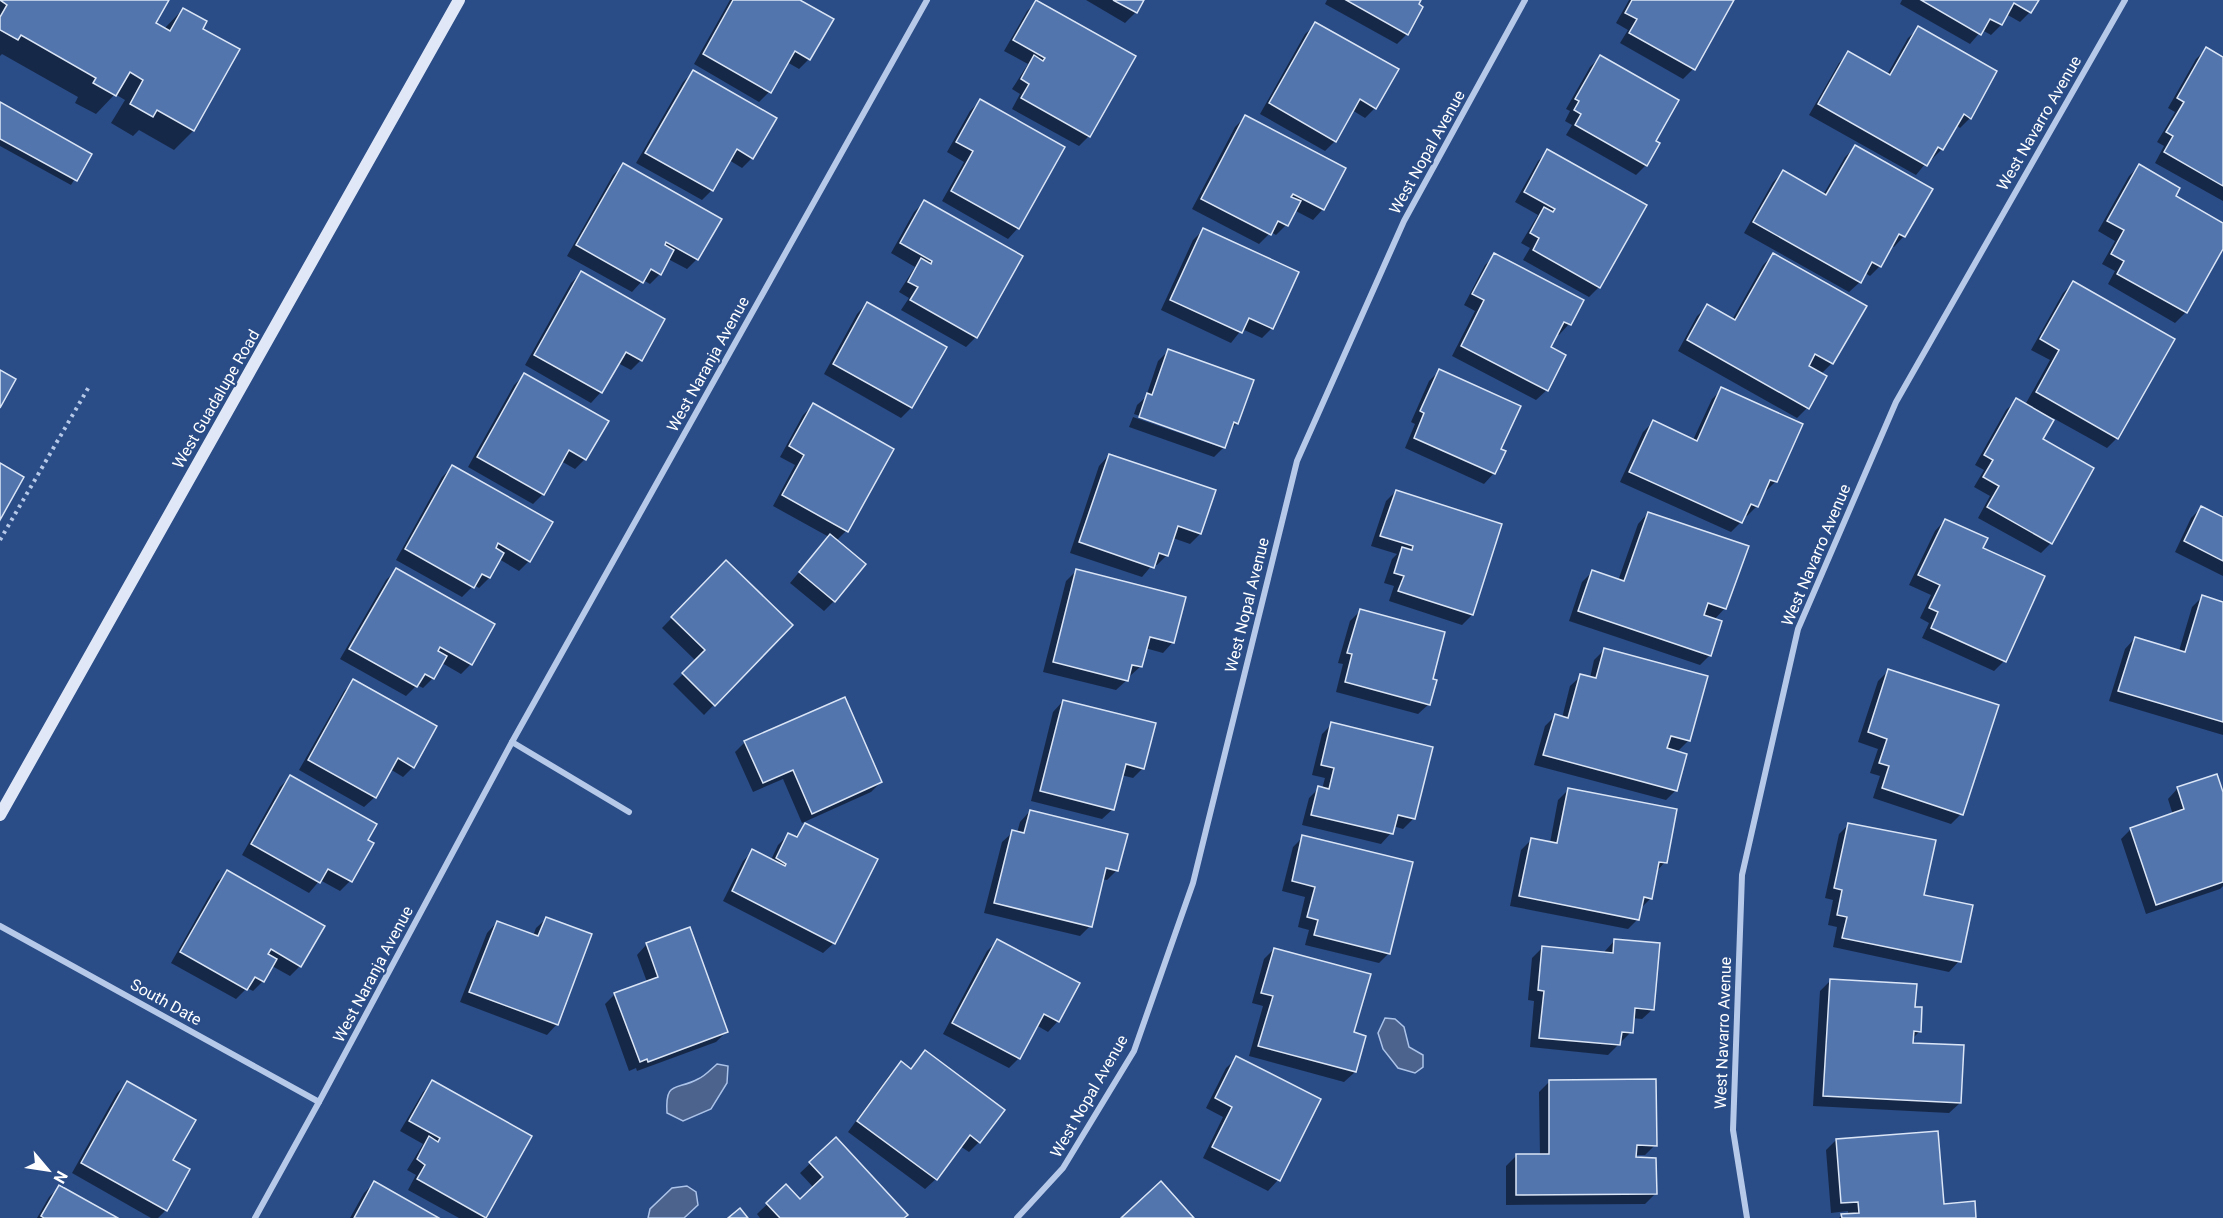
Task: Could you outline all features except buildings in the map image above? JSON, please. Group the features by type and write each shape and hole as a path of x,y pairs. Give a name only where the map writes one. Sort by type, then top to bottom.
{"main road":[{"name":"West Guadalupe Road","path":"0,815 459,0"}],"street":[{"name":"West Naranja Avenue","path":"255,1218 512,742 927,0"},
{"name":"West Nopal Avenue","path":"1017,1218 1063,1168 1134,1052 1193,883 1297,461 1404,221 1525,0"},
{"name":"West Navarro Avenue","path":"1747,1218 1733,1130 1742,875 1798,629 1896,402 2125,0"},
{"path":"512,742 629,812"},
{"name":"South Date","path":"0,926 319,1102"}],"path":[{"path":"0,540 90,385"}],"water":[{"path":"1385,1018 1395,1019 1404,1027 1409,1047 1423,1055 1423,1067 1415,1073 1398,1068 1383,1049 1378,1033"},
{"path":"717,1064 728,1066 727,1083 711,1109 683,1121 667,1113 670,1091 701,1078"},
{"path":"687,1186 696,1192 698,1205 684,1218 648,1218 650,1209 672,1188"}]}
